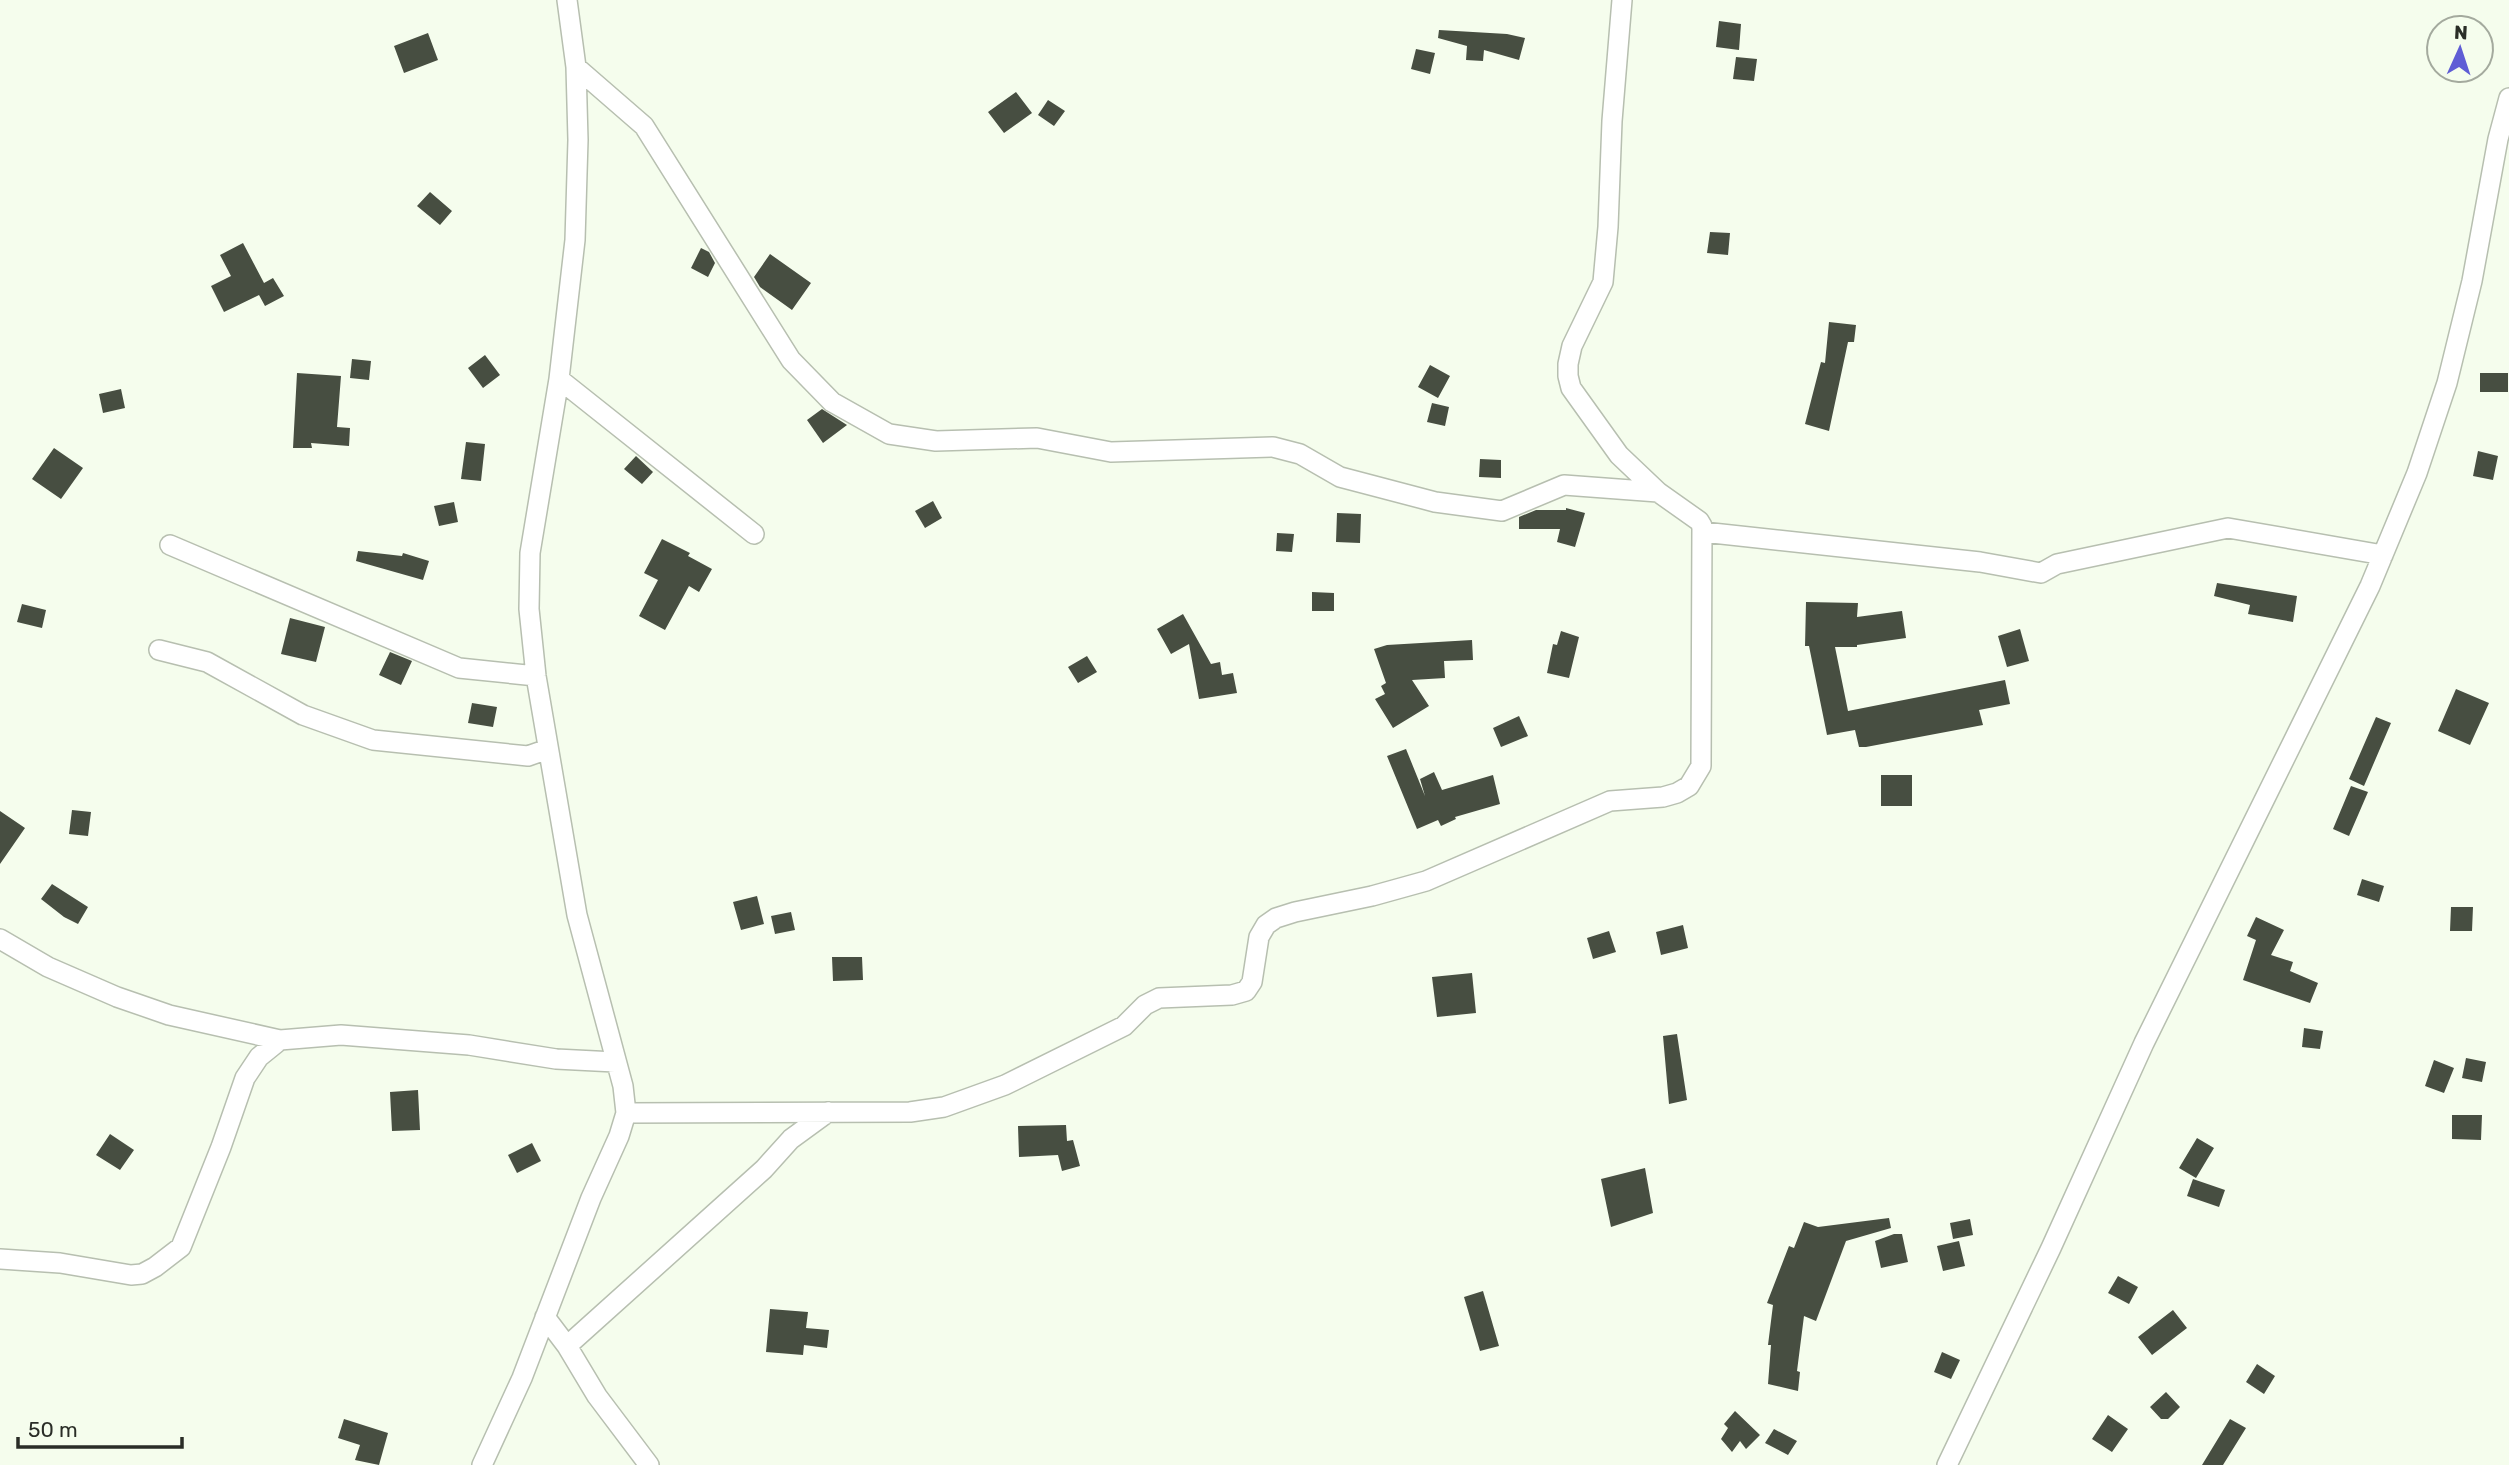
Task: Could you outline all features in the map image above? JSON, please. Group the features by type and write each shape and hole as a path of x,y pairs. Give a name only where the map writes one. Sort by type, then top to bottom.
{"street":[{"path":"482,1465 522,1378 626,1113 623,1086 577,915 536,676 529,609 530,553 559,379 575,240 578,140 576,67 567,0"},
{"path":"626,1113 910,1112 944,1107 1005,1085 1124,1026 1145,1005 1158,998 1232,995 1246,991 1252,982 1259,937 1266,925 1276,918 1426,881 1610,801 1663,797 1689,786 1701,766 1703,532 1699,521 1658,492 1619,455 1571,388 1567,376 1572,346 1603,282 1622,0"},
{"path":"576,67 643,126 791,360 832,402 889,434 936,441 1037,438 1111,452 1273,447 1300,454 1340,477 1435,502 1502,511 1564,485 1658,492"},
{"path":"1947,1465 2051,1248 2144,1043 2370,586 2417,473 2447,383 2472,281 2498,139 2509,97"},
{"path":"559,379 754,534"},
{"path":"1703,532 1980,562 2040,573 2057,564 2228,528 2383,555"},
{"path":"170,545 459,668 536,676"},
{"path":"159,650 207,663 303,715 373,740 527,755 548,749"},
{"path":"0,939 48,968 117,997 169,1015 280,1040 341,1035 469,1045 556,1059 615,1062"},
{"path":"0,1259 60,1263 131,1275 142,1274 181,1247 245,1079 259,1057 280,1040"},
{"path":"567,1346 764,1169 791,1139 828,1112"},
{"path":"545,1317 567,1346 597,1396 649,1465"}],"building":[{"path":"1719,21 1741,24 1739,50 1716,47"},
{"path":"1439,30 1507,34 1525,38 1519,60 1484,50 1483,61 1466,60 1467,46 1438,38"},
{"path":"428,33 438,60 404,73 394,46"},
{"path":"1416,49 1435,53 1430,74 1411,69"},
{"path":"1736,57 1757,59 1754,81 1733,79"},
{"path":"1016,92 1032,113 1004,133 988,112"},
{"path":"1048,100 1065,111 1054,126 1038,115"},
{"path":"430,192 452,211 440,225 417,206"},
{"path":"1710,232 1730,233 1728,255 1707,253"},
{"path":"243,243 264,283 273,278 284,296 265,306 259,295 224,312 211,286 231,276 220,255"},
{"path":"701,248 709,252 715,263 708,277 691,268"},
{"path":"770,254 811,283 792,310 760,287 754,277"},
{"path":"1829,322 1856,325 1854,342 1848,342 1829,431 1805,424 1821,362 1825,363"},
{"path":"485,355 500,375 483,388 468,368"},
{"path":"352,359 371,361 369,380 350,378"},
{"path":"1430,365 1450,376 1438,398 1418,387"},
{"path":"297,373 341,376 337,427 350,428 349,446 311,443 312,448 293,448"},
{"path":"2480,373 2508,373 2508,392 2480,392"},
{"path":"121,389 125,408 103,413 99,394"},
{"path":"1432,403 1449,407 1445,426 1427,422"},
{"path":"822,409 847,425 823,443 807,420"},
{"path":"466,442 485,444 481,481 461,479"},
{"path":"54,448 83,468 61,499 32,479"},
{"path":"2478,451 2498,456 2493,480 2473,476"},
{"path":"636,456 653,472 642,484 624,469"},
{"path":"1480,459 1501,460 1501,478 1479,477"},
{"path":"933,501 942,518 925,528 915,511"},
{"path":"454,502 458,522 439,526 434,506"},
{"path":"1566,508 1585,513 1575,547 1557,542 1560,529 1519,529 1519,517 1536,510"},
{"path":"1337,513 1361,514 1360,543 1336,542"},
{"path":"1277,533 1294,534 1292,552 1276,551"},
{"path":"662,539 690,553 688,556 712,569 699,592 689,586 665,630 639,616 658,580 644,573"},
{"path":"358,551 402,556 403,553 429,561 423,580 356,561"},
{"path":"2217,583 2297,596 2293,622 2248,614 2250,605 2214,596"},
{"path":"1312,592 1334,593 1334,611 1312,611"},
{"path":"1806,602 1858,603 1857,617 1902,611 1906,638 1857,647 1835,647 1848,711 2005,680 2010,704 1979,710 1983,725 1866,747 1859,747 1855,730 1827,735 1809,646 1805,646"},
{"path":"22,604 46,610 42,628 17,622"},
{"path":"1183,614 1211,664 1220,662 1222,675 1233,673 1237,693 1199,699 1189,644 1171,654 1157,629"},
{"path":"290,618 325,627 316,662 281,654"},
{"path":"2020,629 2029,661 2007,667 1998,636"},
{"path":"1561,631 1579,637 1569,678 1547,673 1553,644 1557,645"},
{"path":"1472,640 1473,660 1444,661 1445,678 1412,680 1429,706 1393,728 1375,699 1385,694 1381,686 1386,683 1374,649 1387,645"},
{"path":"390,652 412,661 401,685 379,675"},
{"path":"1087,656 1097,672 1078,683 1068,667"},
{"path":"2456,689 2489,703 2470,745 2438,731"},
{"path":"472,703 497,707 493,727 468,723"},
{"path":"1519,716 1528,736 1501,747 1493,728"},
{"path":"2376,717 2391,723 2364,786 2349,779"},
{"path":"1406,749 1425,796 1420,779 1434,772 1442,790 1493,775 1500,804 1455,817 1456,819 1441,826 1438,820 1417,829 1387,756"},
{"path":"1881,775 1912,775 1912,806 1881,806"},
{"path":"2351,786 2368,792 2349,836 2333,829"},
{"path":"72,810 91,812 88,836 69,834"},
{"path":"0,811 25,828 0,864"},
{"path":"2362,879 2384,886 2379,902 2357,895"},
{"path":"52,884 88,907 78,924 41,899"},
{"path":"757,896 764,924 741,930 733,902"},
{"path":"2451,907 2473,907 2472,931 2450,931"},
{"path":"791,912 795,930 775,934 771,916"},
{"path":"2256,917 2284,930 2271,955 2293,962 2290,971 2318,983 2310,1003 2243,980 2256,940 2247,936"},
{"path":"1683,925 1688,948 1661,955 1656,932"},
{"path":"1609,931 1616,952 1593,959 1587,938"},
{"path":"832,957 862,957 863,980 833,981"},
{"path":"1472,973 1476,1013 1437,1017 1432,977"},
{"path":"2304,1028 2323,1031 2320,1049 2302,1047"},
{"path":"1677,1034 1687,1100 1669,1104 1663,1036"},
{"path":"2466,1058 2486,1062 2482,1082 2462,1078"},
{"path":"2434,1060 2454,1068 2444,1093 2425,1086"},
{"path":"418,1090 420,1130 392,1131 390,1092"},
{"path":"2452,1115 2482,1115 2481,1140 2452,1139"},
{"path":"1066,1125 1067,1141 1073,1140 1080,1166 1062,1171 1058,1155 1019,1157 1018,1126"},
{"path":"110,1134 134,1150 120,1170 96,1155"},
{"path":"2197,1138 2214,1148 2196,1178 2179,1168"},
{"path":"532,1143 541,1161 517,1173 508,1155"},
{"path":"1645,1168 1653,1213 1611,1227 1601,1179"},
{"path":"2193,1179 2225,1190 2219,1207 2187,1196"},
{"path":"1889,1218 1891,1228 1846,1241 1816,1321 1804,1316 1797,1371 1800,1372 1798,1391 1768,1384 1771,1345 1768,1345 1773,1305 1767,1303 1789,1246 1794,1248 1804,1222 1818,1227"},
{"path":"1970,1219 1973,1235 1953,1239 1950,1223"},
{"path":"1902,1234 1908,1262 1881,1268 1875,1241"},
{"path":"1959,1241 1965,1266 1943,1271 1937,1246"},
{"path":"2118,1276 2138,1287 2129,1304 2108,1293"},
{"path":"1483,1291 1499,1346 1480,1351 1464,1297"},
{"path":"770,1309 808,1312 806,1328 829,1330 827,1348 804,1345 803,1355 766,1352"},
{"path":"2173,1310 2187,1328 2152,1355 2138,1337"},
{"path":"1942,1352 1960,1360 1951,1379 1934,1372"},
{"path":"2257,1364 2275,1376 2264,1394 2246,1382"},
{"path":"2166,1392 2180,1407 2168,1419 2161,1419 2150,1407"},
{"path":"1735,1411 1760,1435 1746,1449 1740,1441 1732,1452 1721,1439 1728,1428 1724,1424"},
{"path":"2108,1415 2128,1429 2112,1452 2092,1439"},
{"path":"344,1419 388,1433 379,1465 355,1460 360,1445 338,1438"},
{"path":"2230,1419 2246,1428 2223,1465 2202,1465"},
{"path":"1774,1429 1797,1441 1788,1455 1765,1443"}]}
